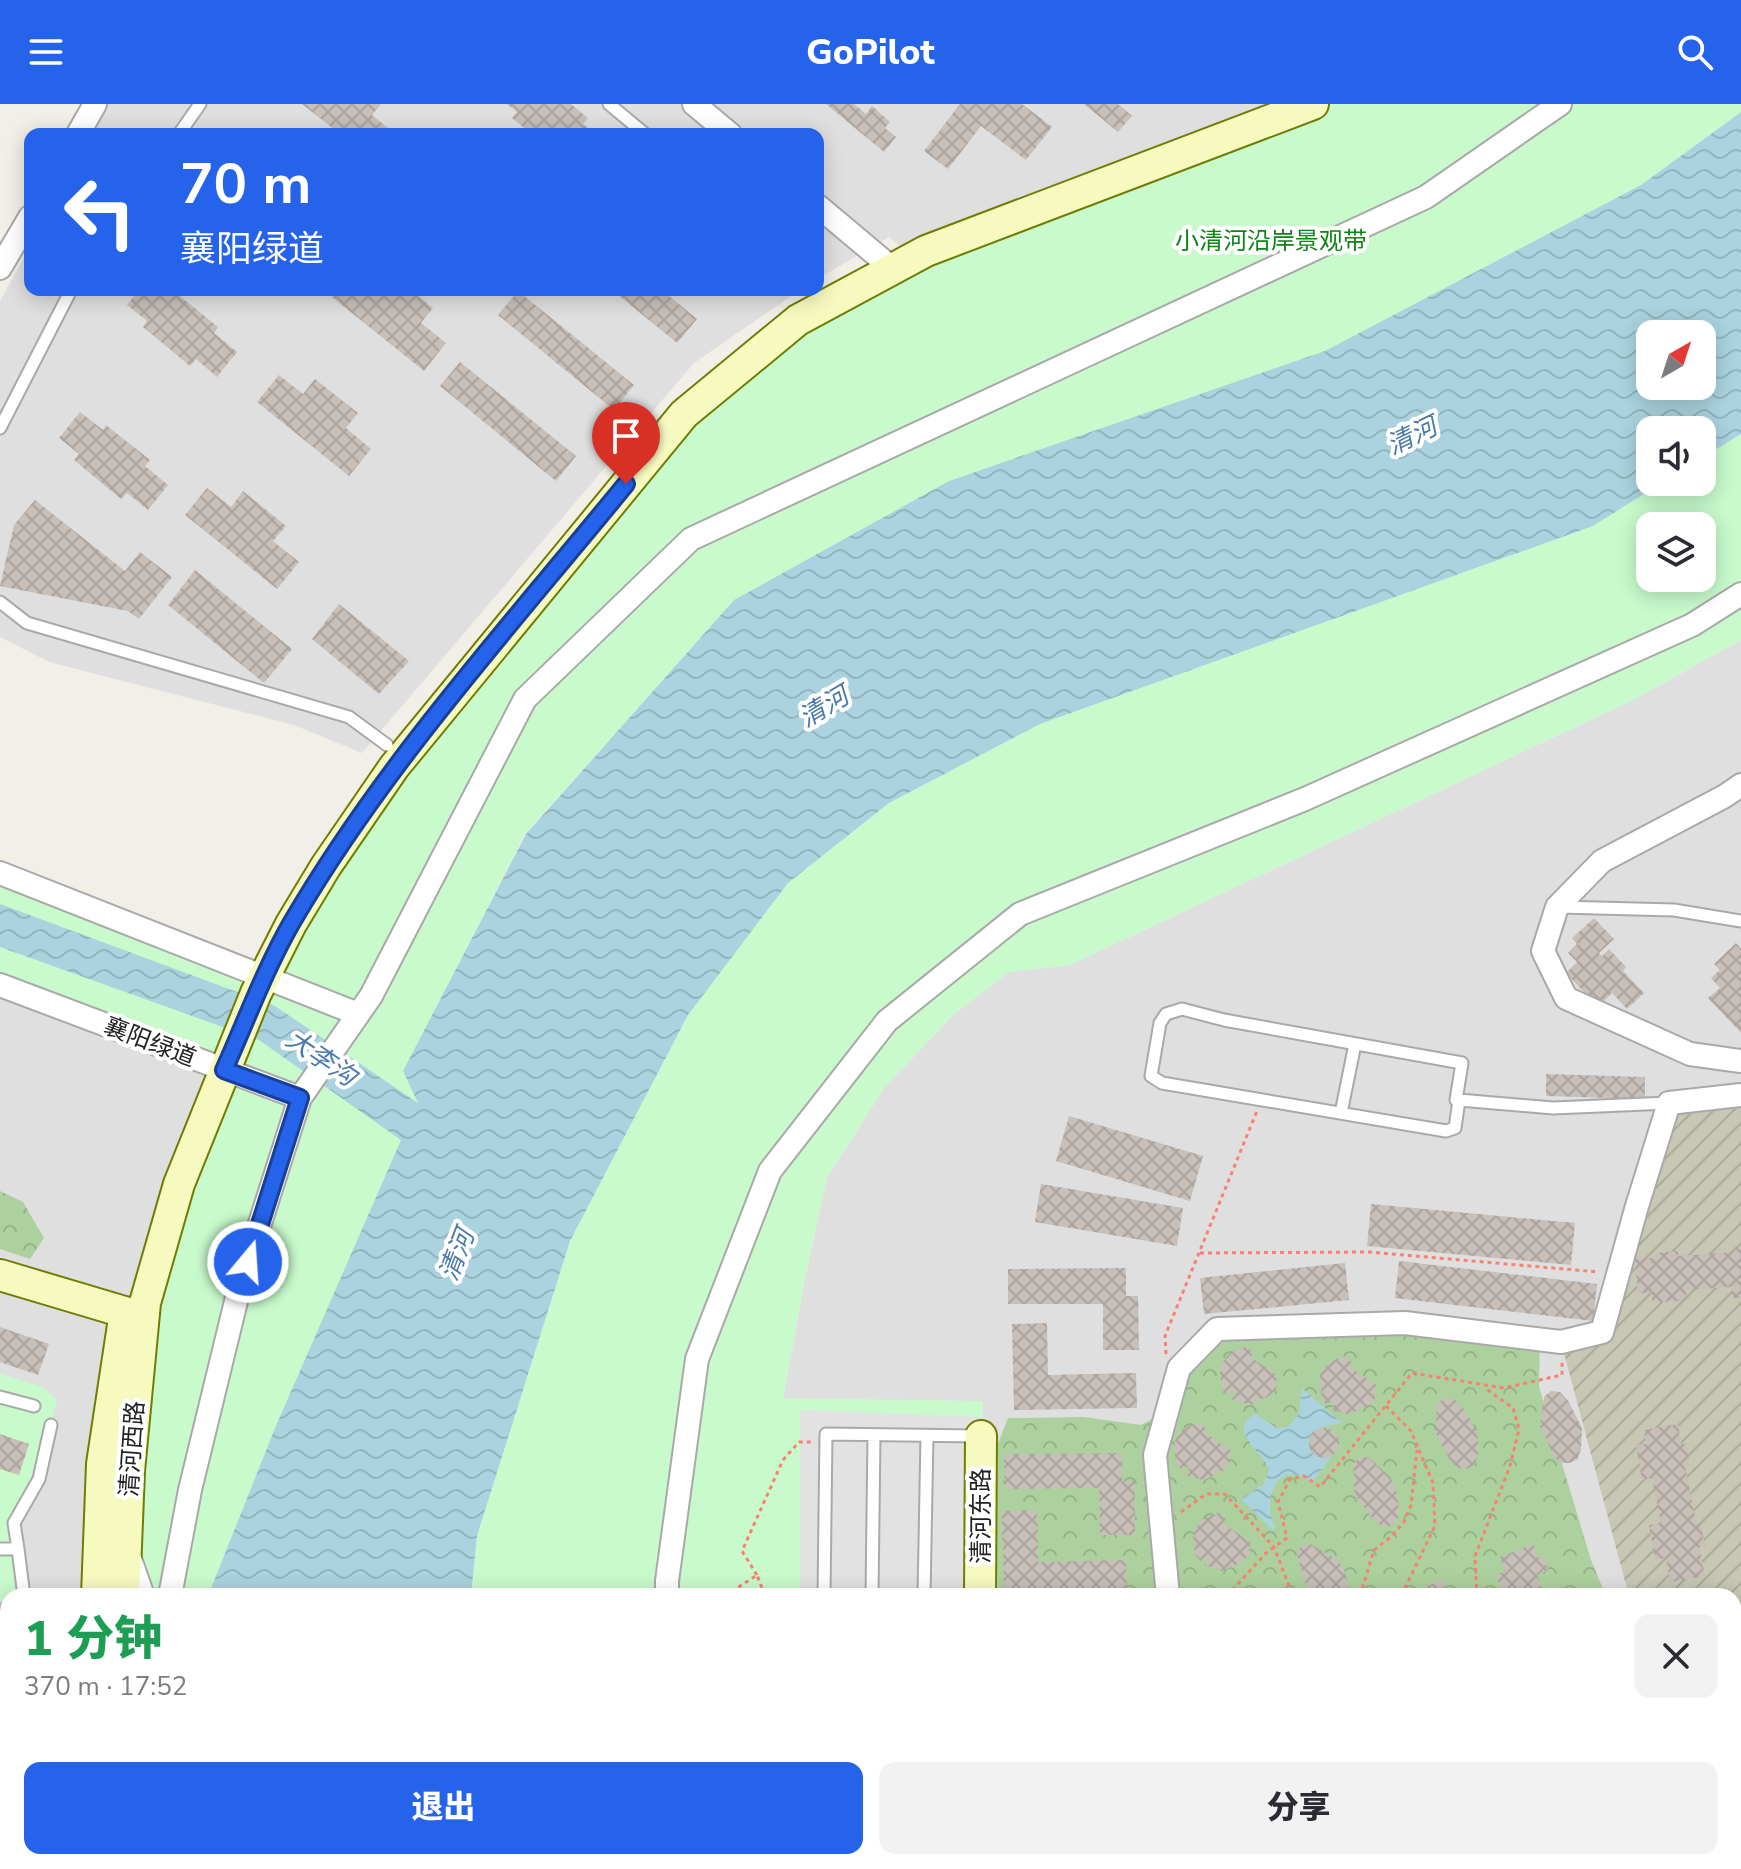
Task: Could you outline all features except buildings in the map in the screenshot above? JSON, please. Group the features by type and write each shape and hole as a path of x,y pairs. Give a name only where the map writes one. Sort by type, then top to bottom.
{"main road":[{"path":"254,981 326,866 394,767 684,414 798,320 932,232 1262,104"},
{"path":"824,291 887,263 1313,104"},
{"path":"97,1588 102,1464 138,1311 219,1061 274,926 374,760 671,403 788,307 813,296"},
{"path":"0,1275 138,1311"},
{"name":"清河西路","path":"124,1588 138,1311"},
{"name":"清河东路","path":"980,1588 981,1436"}],"street":[{"path":"81,128 95,104"},
{"path":"694,104 723,128"},
{"path":"172,1588 190,1490 239,1289 304,1092 371,996 525,699 691,539 1426,197 1560,104"},
{"path":"824,211 887,263"},
{"path":"0,268 24,227"},
{"path":"667,1588 697,1359 770,1171 887,1021 1020,914 1305,799 1692,625 1741,594"},
{"path":"1741,785 1602,861 1557,907 1543,951 1566,998 1690,1054 1741,1061"},
{"path":"0,873 254,981 356,1018"},
{"name":"襄阳绿道","path":"0,985 304,1092"},
{"path":"1167,1588 1155,1455 1179,1368 1217,1329 1405,1323 1561,1342 1602,1332 1669,1103 1741,1095"},
{"path":"126,1548 140,1588"}],"lane":[{"path":"183,128 200,104"},
{"path":"609,104 638,128"},
{"path":"0,428 68,296"},
{"path":"0,602 27,623 349,717 387,745"},
{"path":"1557,907 1674,910 1741,921"},
{"path":"1459,1100 1455,1128 1446,1131 1162,1083 1151,1076 1160,1023 1166,1014 1182,1009 1224,1020 1462,1063 1456,1100 1459,1100 1553,1108 1669,1103"},
{"path":"1341,1113 1355,1044"},
{"path":"0,1397 34,1406"},
{"path":"23,1588 14,1523 39,1479 51,1425"},
{"path":"824,1588 826,1434 981,1436"},
{"path":"872,1588 874,1435"},
{"path":"924,1588 927,1436"},
{"path":"0,1549 18,1549"}],"path":[{"path":"1179,1368 1166,1356 1165,1336 1255,1120 1260,1099"},
{"path":"1200,1253 1369,1252 1618,1274"},
{"path":"1235,1588 1274,1547 1287,1538 1278,1502 1290,1479 1304,1476 1320,1487 1412,1373 1504,1388 1562,1375 1561,1342"},
{"path":"1477,1588 1475,1556 1510,1466 1519,1429 1513,1408 1482,1386"},
{"path":"1386,1406 1411,1431 1433,1483 1435,1526 1405,1588"},
{"path":"762,1588 742,1551 783,1460 799,1442 826,1441"},
{"path":"1362,1588 1374,1550 1398,1529 1411,1505 1417,1446"},
{"path":"1162,1526 1206,1494 1225,1494 1274,1547 1290,1588"},
{"path":"737,1588 757,1575"}],"shaded area":[{"path":"108,104 1282,104 908,253 889,237 824,275 824,128 94,128"},
{"path":"24,257 24,296 791,296 694,363 362,753 294,725 49,662 0,637 0,301"},
{"path":"1741,640 1741,1588 748,1588 805,1278 827,1178 884,1088 954,1014 1009,972 1070,965 1631,701"},
{"path":"0,988 300,1098 146,1588 0,1588"},
{"path":"1741,1095 1741,1588 1627,1588 1561,1342 1602,1331 1669,1103"},
{"path":"800,1410 982,1417 980,1588 800,1588"}],"green space":[{"name":"小清河沿岸景观带","path":"1282,104 1741,104 1741,112 1641,185 1325,352 949,481 734,600 525,834 403,1071 420,1104 275,1428 211,1588 125,1588 145,1303 224,1071 0,985 0,873 260,966 678,409 902,276"},
{"path":"1741,434 1741,640 1631,701 1070,965 1009,972 954,1014 884,1088 827,1178 783,1398 983,1401 980,1588 472,1588 477,1536 570,1241 688,1015 788,883 889,803 1040,724 1593,526 1641,496 1716,496 1716,449"},
{"path":"0,1191 23,1202 44,1238 30,1259 0,1249"},
{"path":"1405,1323 1540,1339 1539,1387 1591,1560 1603,1588 998,1588 992,1459 1008,1418 1084,1417 1141,1425 1167,1410 1179,1368 1217,1329"},
{"path":"0,1374 43,1387 57,1400 39,1479 14,1523 23,1588 0,1588"}],"water":[{"path":"1741,112 1741,434 1716,449 1716,416 1636,416 1636,496 1641,496 1593,526 1040,724 889,803 788,883 688,1015 570,1241 477,1536 472,1588 211,1588 275,1428 401,1140 259,1040 0,947 0,904 275,1006 418,1103 403,1071 526,834 734,600 949,481 1325,351 1641,185"},
{"path":"1302,1388 1342,1423 1320,1428 1309,1440 1313,1452 1331,1457 1312,1482 1290,1474 1276,1484 1270,1504 1273,1530 1241,1499 1264,1484 1269,1469 1248,1440 1244,1427 1255,1414 1277,1428 1288,1427 1299,1414"}],"route":[{"path":"248,1262 300,1098 224,1070 256,993 291,924 326,866 394,767 626,484"}],"water label":[{"name":"清河","path":"1412,436"},
{"name":"清河","path":"824,707"},
{"name":"大李沟","path":"321,1058"},
{"name":"清河","path":"457,1255"}]}
